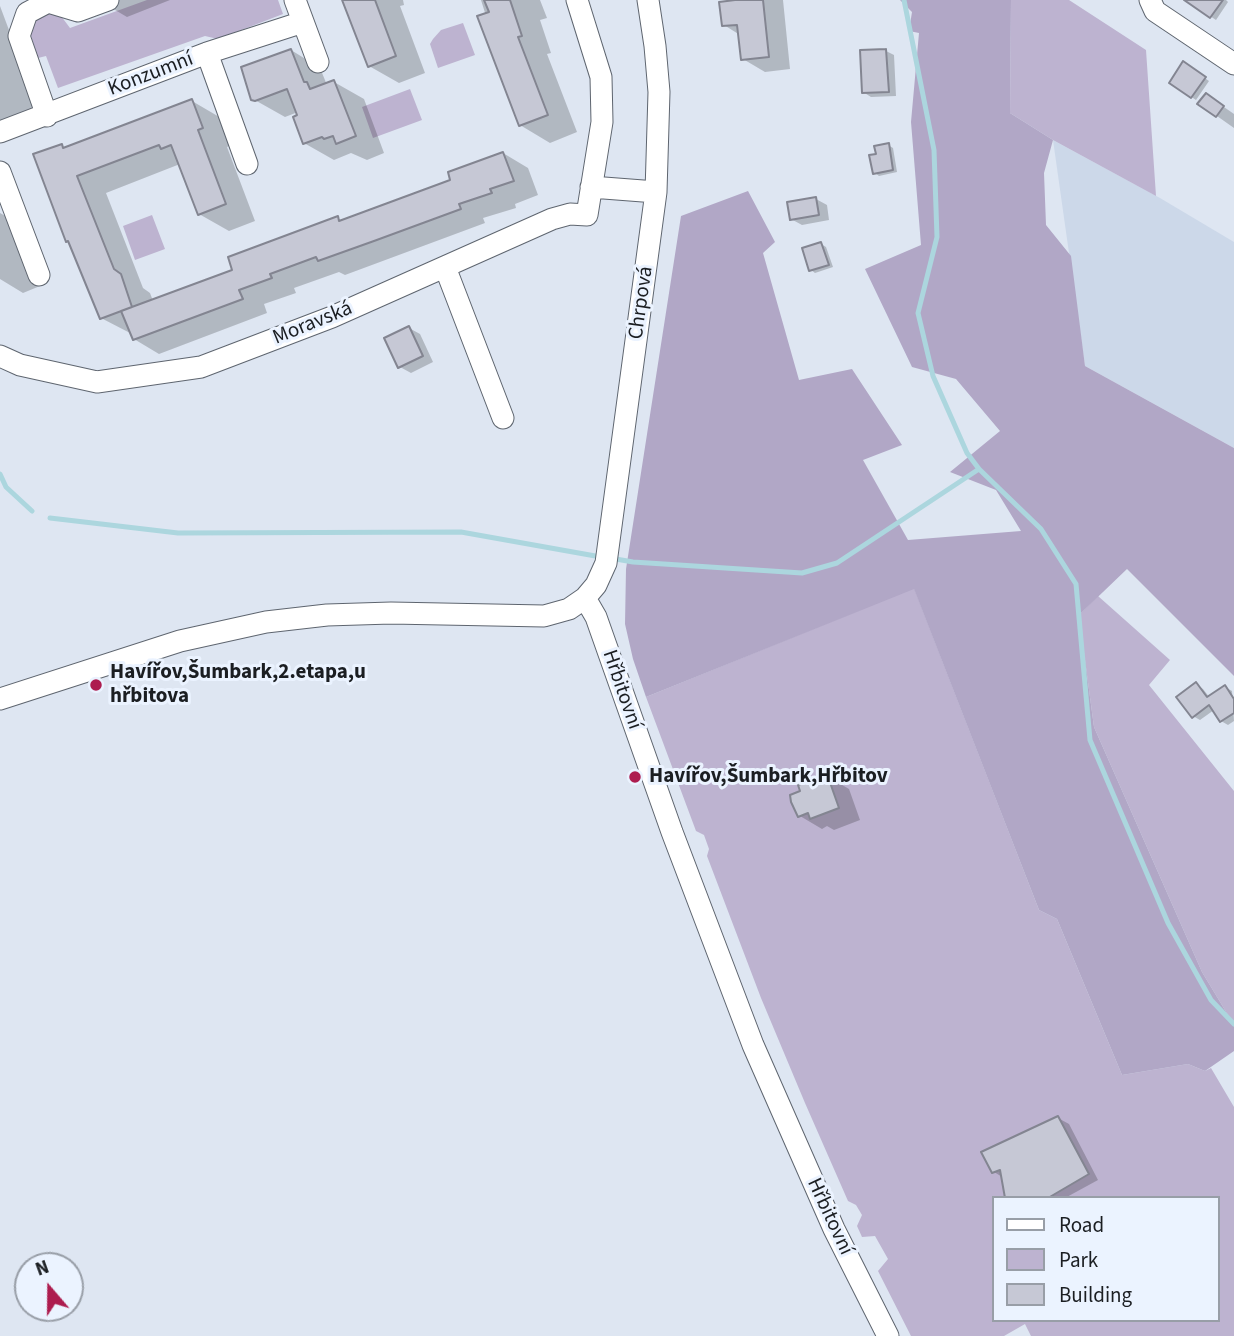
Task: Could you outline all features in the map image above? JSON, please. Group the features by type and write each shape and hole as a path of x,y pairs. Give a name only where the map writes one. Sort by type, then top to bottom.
{"street":[{"path":"47,116 19,36 27,13 48,2 78,11 108,0"},
{"path":"295,0 318,62"},
{"name":"Moravská","path":"0,356 20,365 97,382 201,367 332,317 552,219 570,214 587,215 602,122 601,77 577,0"},
{"name":"Chrpová","path":"585,598 596,585 606,563 656,192 659,92 648,0"},
{"path":"1150,0 1155,10 1234,64"},
{"name":"Konzumní","path":"0,132 207,53 303,22"},
{"path":"207,53 247,164"},
{"path":"0,172 39,275"},
{"path":"591,187 656,192"},
{"path":"445,267 503,418"},
{"path":"0,699 180,641 266,622 327,615 391,612 544,616 569,609 585,598"},
{"name":"Hřbitovní","path":"585,598 596,617 672,832 753,1045 839,1239 888,1336"}],"shaded area":[{"path":"900,0 1011,0 1010,113 1053,140 1044,173 1046,225 1071,256 1085,366 1234,448 1234,676 1127,569 1079,615 1094,727 1202,972 1234,1025 1234,1051 1205,1071 1188,1064 1122,1075 1057,919 1039,910 914,589 646,697 633,659 625,624 626,569 681,216 748,191 775,242 763,253 799,380 852,369 902,445 863,460 908,540 1021,531 996,490 950,472 1000,431 956,379 912,367 865,269 921,245 911,122 919,33 909,31 912,12"},
{"path":"1053,140 1234,242 1234,448 1085,366"}],"green space":[{"path":"147,0 278,0 283,14 218,39 205,36 58,88 46,56 38,58 30,33 32,20 44,12 58,12 70,28"},
{"path":"1011,0 1069,0 1146,50 1156,196 1053,140 1010,113"},
{"path":"463,23 475,55 438,68 430,44 441,30"},
{"path":"410,89 422,120 373,138 362,107"},
{"path":"152,215 165,249 135,260 123,226"},
{"path":"914,588 1039,910 1057,919 1122,1075 1188,1064 1205,1071 1211,1068 1234,1107 1234,1336 1031,1336 1025,1324 1004,1336 911,1336 878,1271 888,1259 875,1236 862,1237 857,1226 862,1215 856,1205 848,1201 805,1103 761,998 707,856 709,849 704,835 696,831 646,697"},
{"path":"1098,596 1170,660 1149,685 1234,791 1234,1025 1202,972 1094,727 1079,615"}],"building":[{"path":"342,0 375,0 396,56 368,67"},
{"path":"484,0 510,0 522,36 518,37 548,115 519,126 477,16 489,12"},
{"path":"763,0 769,57 741,60 737,25 722,26 719,2"},
{"path":"1184,0 1223,0 1210,18"},
{"path":"291,49 304,82 307,82 310,89 334,80 356,136 336,144 333,136 303,144 293,117 297,115 287,89 255,101 251,100 241,67"},
{"path":"886,49 889,92 862,93 860,50"},
{"path":"1183,61 1206,77 1191,98 1169,83"},
{"path":"1206,93 1224,106 1216,117 1197,104"},
{"path":"192,99 203,128 198,130 226,204 198,215 171,145 161,149 159,145 77,176 114,269 121,274 132,307 100,319 68,241 66,242 33,154 62,144 63,148"},
{"path":"889,143 893,170 873,174 869,155 876,154 874,146"},
{"path":"503,152 514,181 490,189 492,193 459,204 461,209 318,261 316,257 270,274 272,278 239,290 243,299 133,340 121,311 232,270 228,257 338,216 339,221 450,180 448,172"},
{"path":"816,197 819,215 790,220 787,202"},
{"path":"821,242 829,265 809,271 802,248"},
{"path":"409,326 423,356 398,368 384,338"},
{"path":"1196,682 1207,697 1225,685 1234,699 1234,713 1220,722 1209,705 1192,718 1176,697"},
{"path":"827,774 839,808 810,819 808,813 798,817 790,795 800,791 798,785"},
{"path":"1058,1116 1089,1174 1051,1196 1005,1196 1000,1170 992,1173 981,1152"}],"waterway":[{"path":"904,0 934,150 937,237 918,313 933,376 967,453 979,469 1041,529 1076,584 1090,740 1168,923 1211,1000 1234,1024"},
{"path":"610,558 633,562 802,573 837,563 979,469"},
{"path":"0,474 6,487 32,511"},
{"path":"50,518 178,533 461,532 601,557"}],"place":[{"name":"Havířov,Šumbark,2.etapa,u hřbitova","path":"96,685"},
{"name":"Havířov,Šumbark,Hřbitov","path":"635,777"}]}
